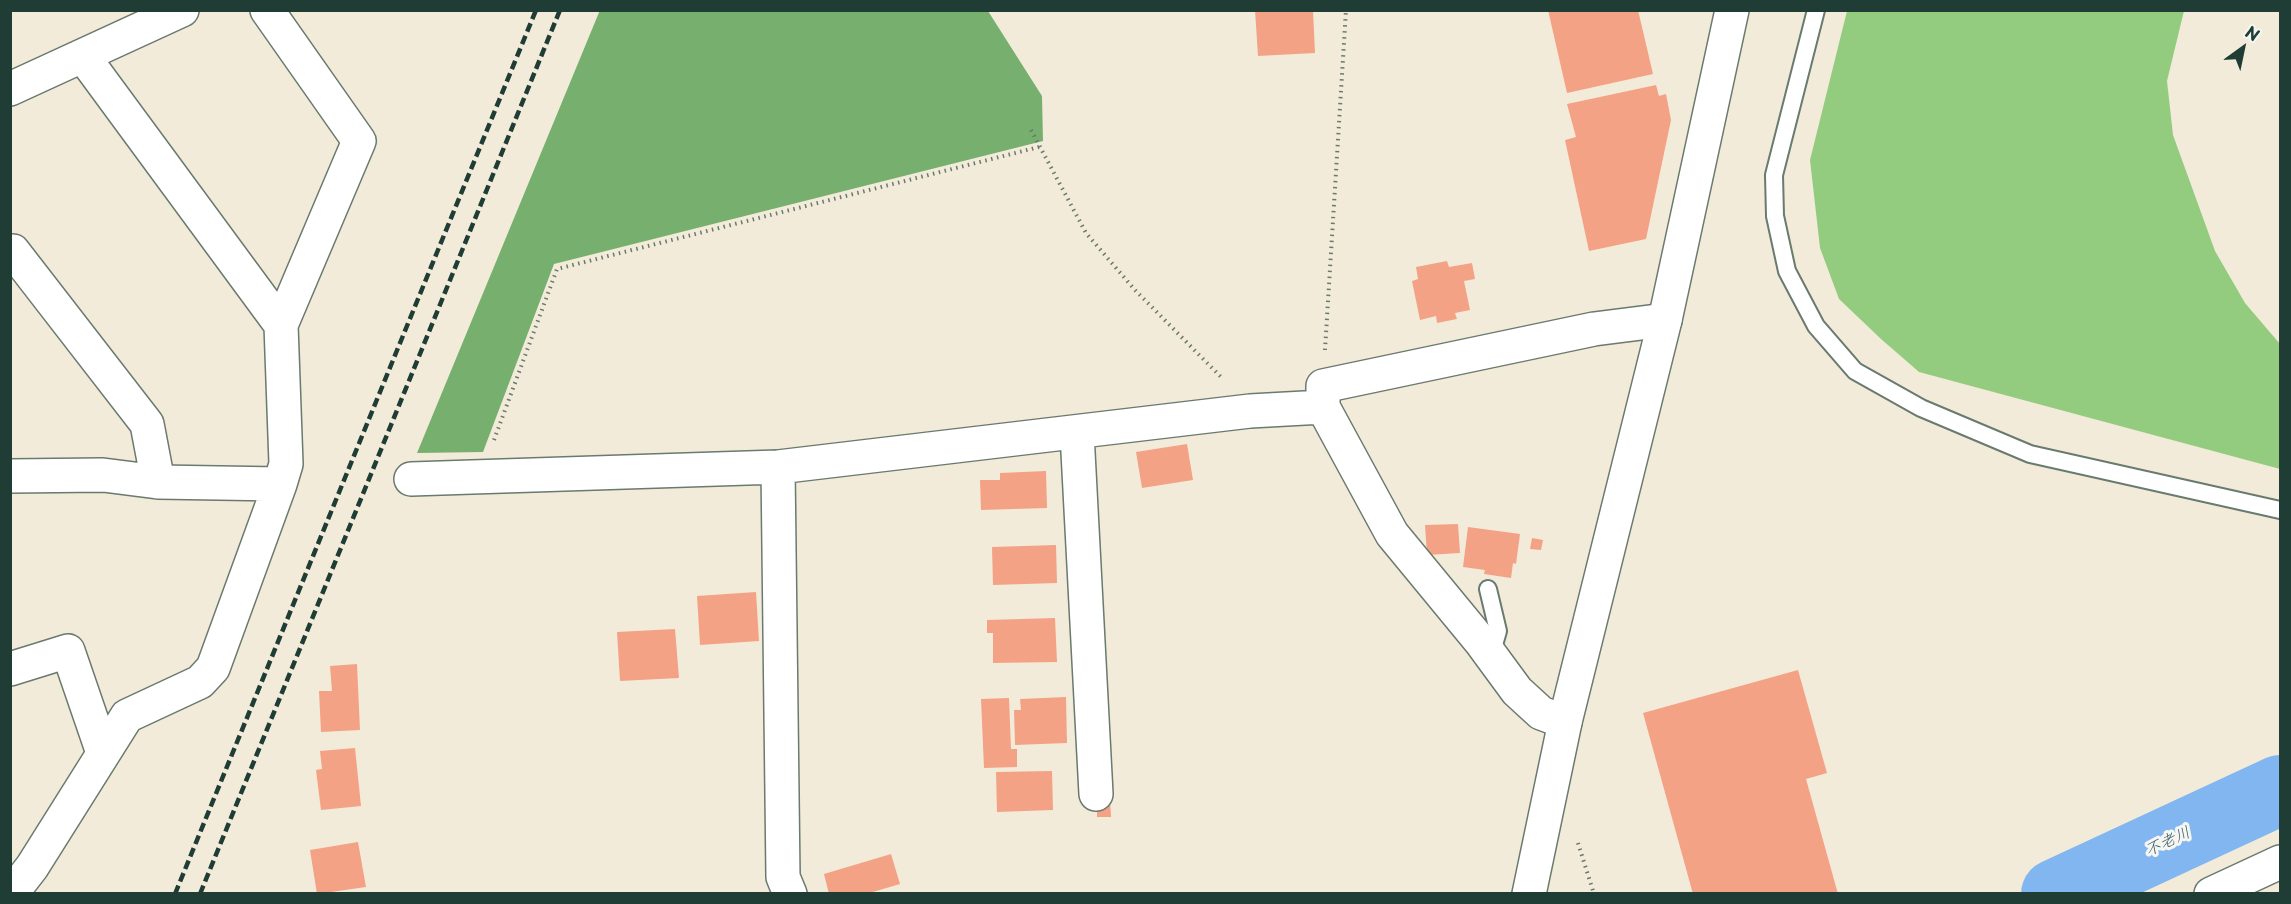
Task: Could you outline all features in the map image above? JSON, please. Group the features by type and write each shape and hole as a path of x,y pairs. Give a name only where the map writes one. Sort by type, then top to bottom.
{"street":[{"path":"10,89 182,10"},
{"path":"11,894 32,867 127,716 200,682 213,668 286,464 281,325 358,141 267,10"},
{"path":"1528,894 1565,722 1665,320 1732,10"},
{"path":"83,56 281,325"},
{"path":"10,251 13,251 147,424 158,482"},
{"path":"411,480 778,467 1250,411 1323,397 1594,329 1665,320"},
{"path":"1323,397 1392,534 1491,655 1517,691 1541,713 1565,722"},
{"path":"1077,433 1096,794"},
{"path":"778,467 783,877 790,894"},
{"path":"10,476 103,475 158,482 280,484"},
{"path":"10,669 68,651 104,753"},
{"path":"2211,894 2274,869"}],"lane":[{"path":"1816,10 1774,175 1775,216 1787,271 1816,326 1855,371 1921,408 2030,454 2280,510"},
{"path":"1488,589 1498,631 1491,655"}],"path":[{"path":"1323,397 1346,10"},
{"path":"1031,130 1086,233 1135,290 1229,384 1250,411"},
{"path":"480,478 557,269 1039,147"},
{"path":"1576,837 1594,894"}],"green space":[{"path":"600,10 988,11 1042,96 1043,141 554,264 483,452 417,453"},
{"path":"1847,11 2184,11 2167,81 2173,135 2215,251 2245,303 2280,344 2280,469 1919,372 1839,299 1820,248 1810,160"}],"building":[{"path":"1255,10 1313,10 1315,53 1258,56"},
{"path":"1548,10 1638,10 1653,74 1567,93"},
{"path":"1656,85 1659,96 1666,94 1671,120 1646,239 1589,251 1565,140 1576,137 1567,104"},
{"path":"1447,261 1449,267 1472,263 1475,279 1464,281 1470,310 1455,313 1457,319 1437,323 1436,316 1420,320 1412,281 1418,279 1416,267"},
{"path":"1187,444 1193,480 1142,488 1136,452"},
{"path":"1046,471 1047,508 981,510 980,480 1000,480 1000,473"},
{"path":"1458,524 1460,553 1427,555 1425,525"},
{"path":"1468,527 1520,534 1516,564 1513,563 1511,578 1484,574 1485,570 1463,567"},
{"path":"1532,538 1543,540 1541,550 1530,549"},
{"path":"1056,545 1057,583 993,585 992,547"},
{"path":"756,592 759,641 700,645 697,596"},
{"path":"1055,618 1057,662 993,663 993,633 987,633 987,620"},
{"path":"675,629 679,678 620,681 617,632"},
{"path":"357,664 360,730 321,732 319,691 332,691 330,666"},
{"path":"1798,670 1827,773 1806,779 1838,894 1693,894 1643,713"},
{"path":"1066,697 1067,743 1015,745 1014,710 1021,710 1020,699"},
{"path":"1009,698 1011,749 1017,749 1017,767 984,768 981,699"},
{"path":"355,748 361,806 321,810 316,770 322,769 320,751"},
{"path":"1052,771 1053,810 997,812 996,772"},
{"path":"1097,799 1110,799 1111,817 1097,817"},
{"path":"358,842 366,887 317,894 310,850"},
{"path":"891,854 900,884 866,894 829,894 824,874"}],"waterway":[{"name":"不老川","path":"2056,894 2280,790"}],"railway":[{"path":"175,894 536,10"},
{"path":"200,894 560,10"}]}
